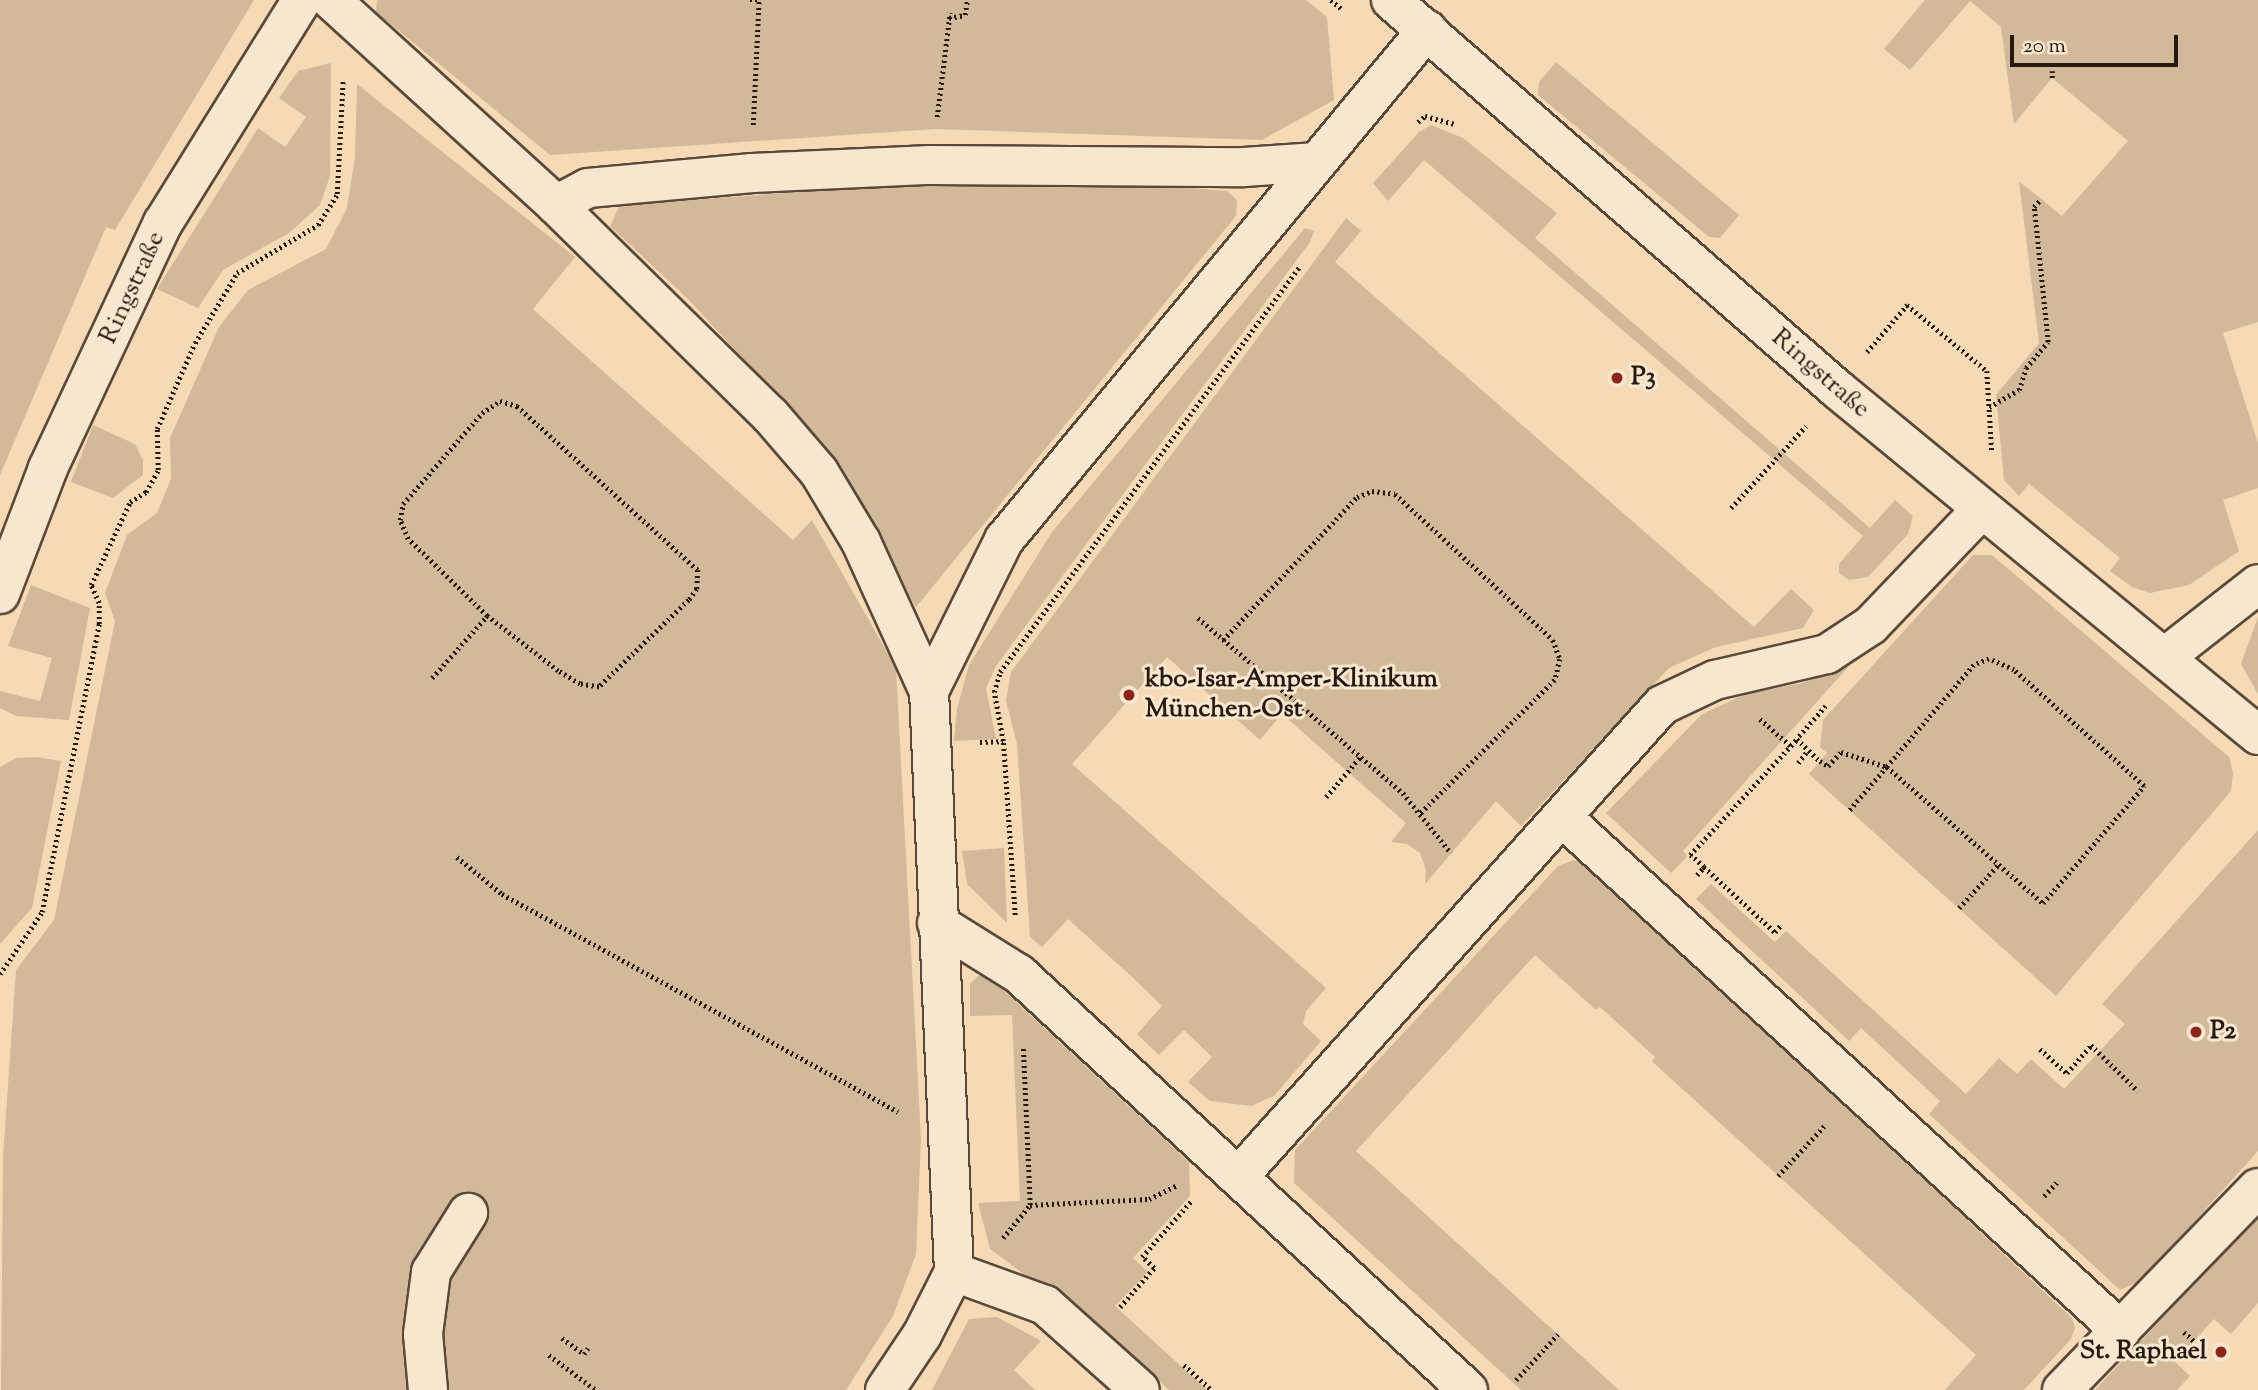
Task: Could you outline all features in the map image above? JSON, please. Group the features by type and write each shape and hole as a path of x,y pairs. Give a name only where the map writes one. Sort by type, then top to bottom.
{"lane":[{"name":"Ringstraße","path":"0,594 48,468 163,223 302,0"},
{"name":"Ringstraße","path":"1391,0 1981,510 2165,656 2258,735"},
{"path":"341,9 556,205 770,415 819,472 861,542 929,691 937,923 951,1141 965,1277 885,1390"},
{"path":"929,691 1004,540 1427,30"},
{"path":"556,205 589,188 751,173 931,165 1244,167 1317,162"},
{"path":"1225,1165 1562,817 1662,705 1715,680 1827,654 1871,625 1981,510"},
{"path":"2165,656 2258,584"},
{"path":"1562,817 2120,1331"},
{"path":"937,923 1019,974 1468,1390"},
{"path":"2062,1390 2258,1188"},
{"path":"428,1390 423,1334 431,1272 468,1213"},
{"path":"965,1277 1045,1305 1140,1390"}],"path":[{"path":"750,0 760,0 751,173"},
{"path":"931,165 949,16 965,15 967,0"},
{"path":"0,974 42,912 99,624 99,603 91,585 131,502 146,492 158,470 158,429 195,343 237,273 318,225 337,194 345,33 341,9"},
{"path":"2052,71 2052,78"},
{"path":"1415,123 1425,116 1461,126"},
{"path":"1989,407 2019,390 2026,368 2048,342 2034,207 2040,199"},
{"path":"965,1277 987,1257 1030,1205 1019,974 1003,741 994,692 1000,672 1306,257"},
{"path":"1876,341 1907,305 1987,371 1992,460"},
{"path":"500,401 517,406 698,570 697,589 689,600 599,687 580,684 558,671 487,616 408,539 400,520 403,504 482,413 500,401"},
{"path":"1223,640 1357,497 1372,491 1395,494 1553,640 1560,659 1555,680 1420,814"},
{"path":"432,678 487,616"},
{"path":"1198,618 1362,755 1420,814 1451,853"},
{"path":"1820,761 1828,766 1841,752 1887,767 2043,903 2144,786 2014,670 1989,659 1975,665 1887,767 1850,810"},
{"path":"1704,867 1690,855 1797,739"},
{"path":"1798,763 1808,750"},
{"path":"1325,797 1362,755"},
{"path":"457,857 502,894 951,1141"},
{"path":"1959,908 1998,865"},
{"path":"1717,881 1775,932 1780,926"},
{"path":"2040,1049 2067,1073 2091,1045 2138,1091"},
{"path":"1778,1176 1811,1140"},
{"path":"1030,1205 1149,1199 1225,1165"},
{"path":"1130,1316 1119,1306 1154,1268 1142,1257 1199,1192"},
{"path":"2185,1332 2194,1341"},
{"path":"1519,1376 1558,1334"},
{"path":"562,1338 584,1354 587,1348"},
{"path":"549,1355 596,1390"},
{"path":"1181,1362 1212,1390"}],"shaded area":[{"path":"0,0 254,0 115,230 106,227 0,475"},
{"path":"377,0 1306,0 1327,17 1334,100 1262,140 935,129 550,155 376,12"},
{"path":"1925,0 2258,0 2258,322 2223,333 2258,443 2258,488 2223,500 2239,551 2189,585 2150,593 2132,587 2110,571 2120,558 2029,484 2019,496 2004,480 1996,395 2039,343 2019,181 2062,216 2128,141 2052,78 2014,124 2001,27 1970,1 1910,70 1884,49"},
{"path":"1556,62 1739,215 1720,238 1709,237 1538,95 1539,82"},
{"path":"331,63 330,176 320,205 289,233 223,270 198,308 157,289 258,128 285,147 306,117 279,98 298,71"},
{"path":"357,84 575,257 533,309 793,540 812,520 896,668 921,1139 916,1254 893,1316 846,1390 1,1390 3,1158 16,970 54,920 115,621 105,593 127,535 157,513 171,479 170,438 219,327 248,290 326,249 347,208 355,157"},
{"path":"1431,125 1463,138 1557,213 1535,238 1870,528 1895,500 1913,516 1908,534 1868,577 1849,580 1839,573 1839,564 1863,536 1424,160 1388,201 1373,183 1419,132"},
{"path":"1145,184 1227,191 1237,200 1236,216 916,607 807,428 688,299 610,226 620,205 885,186"},
{"path":"1346,218 1361,231 1335,262 1754,627 1791,589 1814,610 1803,628 1716,647 1669,668 1521,826 1496,801 1425,884 1426,870 1420,853 1407,844 1391,842 1406,823 1282,714 1260,740 1167,657 1072,764 1326,988 1306,1011 1303,1024 1321,1041 1274,1096 1251,1106 1210,1101 1188,1082 1212,1057 1184,1030 1159,1055 1137,1034 1162,1006 1131,976 1068,919 1042,947 1030,937 1017,744 1006,701 1011,672"},
{"path":"1305,228 1314,231 1310,242 996,666 986,688 996,739 954,741 957,709 969,665 1052,532"},
{"path":"93,425 135,444 143,460 143,475 113,498 71,482"},
{"path":"1973,555 1992,555 2229,757 2233,773 2231,791 2056,996 1809,774 1827,753 1820,747 1823,720"},
{"path":"31,585 90,608 69,720 16,716 0,708 0,691 40,701 52,658 8,646"},
{"path":"2258,617 2258,694 2241,664"},
{"path":"1850,665 1683,851 1687,857 1671,873 1606,813 1702,714 1746,694 1802,683"},
{"path":"36,757 61,761 32,908 0,944 0,767 16,758"},
{"path":"2258,830 2258,1151 2142,1280 2120,1290 1929,1114 1940,1101 1861,1028 1849,1041 1696,899 1711,884 1775,942 1786,931 1966,1094 1999,1058 2017,1074 2031,1059 2064,1089 2125,1024 2102,1004"},
{"path":"1004,848 1007,923 967,884 962,851"},
{"path":"1574,860 1589,866 2072,1318 2075,1328 2071,1339 2024,1390 1945,1390 1976,1355 1657,1066 1652,1061 1655,1057 1600,1007 1596,1010 1535,955 1356,1151 1619,1390 1521,1390 1294,1183 1295,1150 1558,866"},
{"path":"978,976 988,976 1189,1162 1190,1196 1133,1258 1148,1272 1115,1306 1207,1390 1169,1390 1058,1287 1025,1275 990,1249 978,1203 1020,1201 1012,1015 970,1016 970,984"},
{"path":"2258,1216 2258,1303 2231,1334 2214,1319 2175,1362 2190,1376 2177,1390 2095,1390"},
{"path":"997,1317 1041,1341 1014,1370 1035,1390 932,1390 969,1319"}],"place":[{"name":"P3","path":"1617,378"},
{"name":"kbo-Isar-Amper-Klinikum München-Ost","path":"1129,695"},
{"name":"P2","path":"2196,1032"},
{"name":"St. Raphael","path":"2221,1352"}]}
